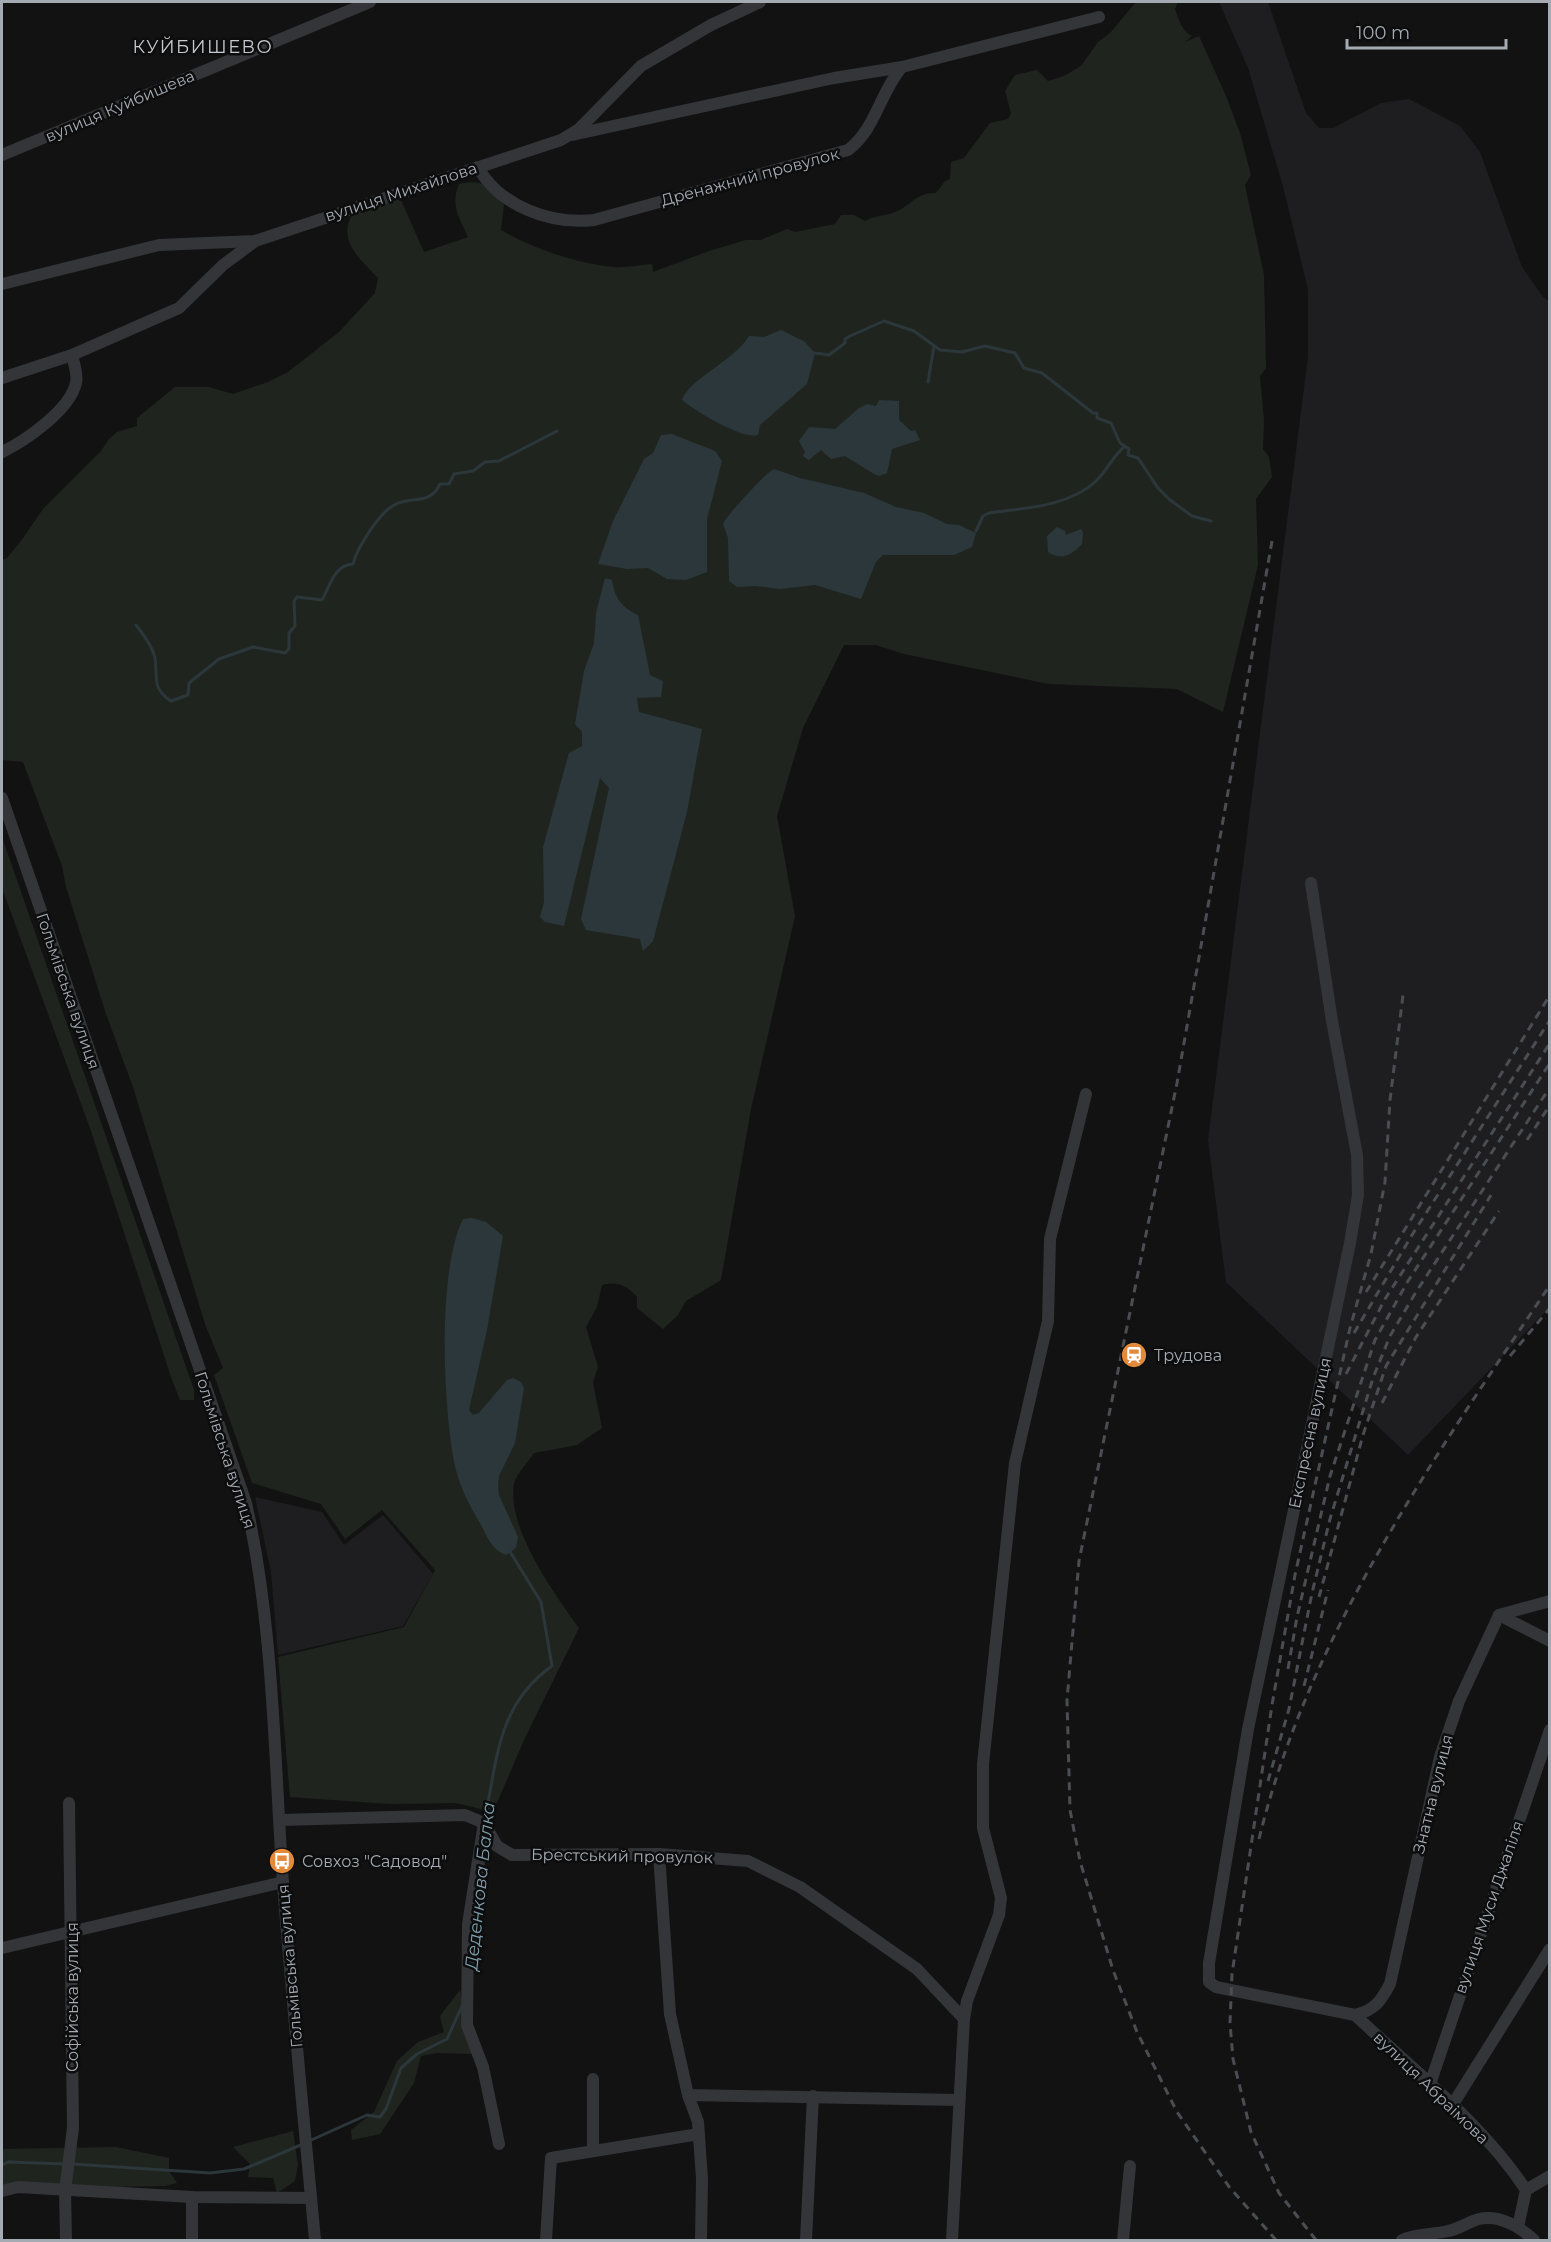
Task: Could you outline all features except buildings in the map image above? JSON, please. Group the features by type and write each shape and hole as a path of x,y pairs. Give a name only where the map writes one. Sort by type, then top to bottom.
{"street":[{"name":"вулиця Куйбишева","path":"2,155 370,2"},
{"name":"вулиця Михайлова","path":"2,284 159,245 255,241 571,136 641,66 711,25 760,2"},
{"path":"571,136 834,78 902,67 1099,17"},
{"name":"Дренажний провулок","path":"478,166 486,179 518,206 568,221 594,220 848,150 863,136 892,79 902,67"},
{"path":"2,378 72,355 179,308 229,260 255,241"},
{"path":"2,452 36,433 69,397 76,385 77,375 72,355"},
{"name":"Гольмівська вулиця","path":"2,798 246,1503 253,1535 264,1613 283,1882 315,2241"},
{"name":"Експресна вулиця","path":"1311,883 1332,1021 1354,1132 1358,1195 1348,1254 1248,1729 1209,1963 1209,1982 1216,1988 1355,2015"},
{"path":"952,2241 964,2019 967,2001 999,1915 1001,1899 983,1828 982,1805 992,1656 1015,1463 1048,1321 1050,1239 1086,1094"},
{"path":"1499,1615 1550,1601"},
{"path":"1499,1615 1550,1641"},
{"name":"Знатна вулиця","path":"1355,2015 1370,2011 1381,2001 1390,1984 1440,1757 1459,1701 1499,1615"},
{"name":"вулиця Муси Джаліля","path":"1430,2084 1550,1730"},
{"name":"Софійська вулиця","path":"66,2241 65,2191 73,2128 69,1803"},
{"path":"279,1820 465,1815 484,1823 468,1924 467,2025 483,2067 499,2144"},
{"name":"Брестський провулок","path":"484,1823 497,1846 512,1855 658,1854 748,1861 800,1887 917,1969 964,2019"},
{"path":"658,1854 670,2014 688,2095 698,2121 702,2179 701,2241"},
{"path":"2,1948 283,1882"},
{"path":"1453,2104 1550,1949"},
{"name":"вулиця Абраімова","path":"1355,2015 1453,2104 1510,2166 1526,2190"},
{"path":"593,2079 593,2151"},
{"path":"688,2095 958,2100"},
{"path":"806,2241 813,2096"},
{"path":"546,2241 551,2158 699,2134"},
{"path":"1124,2241 1130,2166"},
{"path":"1518,2227 1526,2190 1550,2176"},
{"path":"2,2192 18,2187 192,2197 311,2198"},
{"path":"192,2197 192,2241"},
{"path":"1402,2241 1409,2237 1450,2231 1479,2219 1496,2218 1518,2227 1534,2241"}],"shaded area":[{"path":"1136,2 1178,2 1175,9 1179,21 1185,31 1192,36 1185,42 1199,36 1240,133 1251,175 1245,185 1264,275 1266,368 1260,376 1264,420 1263,449 1269,457 1272,477 1256,499 1258,565 1223,712 1177,689 1049,684 904,654 876,645 844,645 803,728 777,816 795,916 751,1109 721,1280 686,1301 678,1315 663,1329 637,1308 637,1297 629,1290 617,1284 602,1285 597,1307 586,1327 598,1367 593,1382 602,1428 577,1445 534,1453 515,1480 514,1501 517,1520 525,1540 534,1560 579,1628 524,1740 493,1812 456,1803 389,1804 290,1797 278,1657 404,1627 435,1570 382,1510 345,1539 321,1504 252,1483 214,1375 223,1368 205,1324 133,1087 106,1014 66,887 62,866 23,762 2,760 2,560 7,558 21,541 43,509 101,451 109,439 117,432 137,426 137,418 175,387 209,387 233,394 268,382 288,372 339,332 375,293 378,278 358,257 349,242 348,224 352,215 400,198 424,252 468,237 457,211 455,198 459,184 474,182 489,188 504,203 501,230 513,237 556,254 600,265 619,267 652,264 653,272 709,251 746,240 761,240 787,229 795,232 835,224 841,215 854,215 865,221 893,213 923,195 936,193 945,181 950,179 951,162 964,158 990,123 1008,119 1011,113 1005,91 1015,75 1037,70 1048,81 1064,76 1081,66 1098,42 1110,33"},
{"path":"1219,2 1268,2 1306,113 1319,128 1333,128 1381,103 1409,99 1460,126 1480,152 1522,267 1543,297 1549,301 1549,1308 1408,1455 1226,1282 1208,1140 1308,357 1308,290 1284,190 1248,68"},
{"path":"781,330 805,342 815,353 807,384 760,425 758,435 731,429 697,411 682,400 693,385 734,353 749,336 764,337"},
{"path":"879,400 899,401 899,420 911,431 915,430 920,440 892,449 887,473 879,476 845,456 831,459 821,450 809,460 803,456 805,452 799,441 809,427 835,429 859,408 867,404 876,406"},
{"path":"672,434 715,451 722,461 707,519 707,572 686,580 667,579 648,568 627,569 598,564 613,521 644,459 653,453 661,435"},
{"path":"774,469 800,478 864,493 896,507 924,513 947,524 959,525 976,533 972,547 954,555 883,555 876,562 861,599 815,585 780,589 755,586 737,587 729,581 728,538 723,524 731,512"},
{"path":"1057,527 1065,531 1066,535 1081,529 1083,532 1082,544 1066,556 1052,555 1048,552 1047,536"},
{"path":"605,578 612,580 617,597 623,605 638,615 650,675 663,681 661,697 637,698 639,712 702,729 687,812 653,941 643,951 640,939 586,930 581,919 609,788 600,778 564,926 545,922 540,917 544,902 543,847 569,753 582,746 582,732 575,724 584,671 594,643 596,613"},
{"path":"2,837 194,1390 194,1400 180,1400 172,1380 91,1131 2,888"},
{"path":"472,1218 486,1222 503,1236 487,1330 469,1410 473,1415 479,1413 507,1380 513,1378 521,1382 524,1388 515,1443 499,1476 498,1485 499,1495 518,1537 516,1548 506,1555 491,1543 469,1504 457,1474 451,1441 445,1376 449,1271 463,1219"},
{"path":"255,1497 322,1512 344,1545 383,1515 433,1574 403,1626 278,1655 271,1572"},
{"path":"460,1990 472,2054 437,2053 421,2056 414,2083 380,2134 352,2140 351,2130 374,2112 397,2061 418,2042 444,2032 440,2016"},
{"path":"293,2131 298,2165 295,2181 277,2193 273,2178 248,2177 250,2164 233,2147"},
{"path":"116,2147 169,2158 169,2171 177,2183 165,2186 2,2189 2,2149"}],"waterway":[{"path":"815,353 829,355 845,343 845,339 884,321 914,331 940,350 962,352 985,346 1015,353 1024,368 1042,373 1093,413 1097,413 1097,418 1111,423 1120,443 1129,449 1128,455 1138,458 1158,488 1170,500 1192,516 1211,521"},
{"path":"928,382 934,346"},
{"path":"136,625 154,654 158,687 171,701 188,695 189,683 219,659 253,647 285,653 289,649 289,633 295,626 294,601 297,597 322,600 337,572 353,564 370,531 390,508 396,504 431,495 440,484 449,484 454,474 473,471 485,462 499,461 557,431"},
{"path":"976,531 983,516 989,513 1031,508 1072,497 1095,482 1124,447"},
{"name":"Деденкова Балка","path":"485,1819 497,1754 510,1715 534,1681 552,1666 541,1602 509,1550"},
{"name":"Деденкова Балка","path":"473,1971 484,1855"},
{"name":"Деденкова Балка","path":"309,2141 367,2115 380,2117 386,2109 401,2068 417,2054 447,2039 462,2006"},
{"name":"Деденкова Балка","path":"72,2164 210,2173 244,2169 303,2144"},
{"name":"Деденкова Балка","path":"2,2165 8,2162 66,2164"}],"railway":[{"path":"1272,541 1177,1083 1079,1561 1067,1700 1070,1810 1080,1861 1113,1970 1137,2032 1177,2112 1230,2188 1276,2240"},
{"path":"1316,2240 1279,2193 1251,2132 1233,2059 1230,2023 1232,1974 1272,1705 1295,1575 1350,1328 1371,1254 1385,1182 1390,1100 1403,995"},
{"path":"1366,1292 1550,995"},
{"path":"1354,1333 1412,1235 1550,1020"},
{"path":"1346,1374 1385,1299 1550,1043"},
{"path":"1288,1669 1297,1617 1330,1476 1375,1340 1408,1281 1550,1063"},
{"path":"1268,1781 1289,1709 1312,1593 1330,1519 1373,1378 1390,1336 1416,1292 1550,1087"},
{"path":"1527,1140 1550,1105"},
{"path":"1319,1597 1363,1435 1386,1366 1491,1195"},
{"path":"1382,1403 1416,1337 1499,1211"},
{"path":"1259,1839 1281,1763 1309,1690 1342,1619 1420,1482 1550,1285"},
{"path":"1510,1356 1550,1308"},
{"path":"1304,1686 1328,1590"}],"place":[{"name":"Трудова","path":"1134,1355"},
{"name":"Совхоз \"Садовод\"","path":"282,1861"}],"district":[{"name":"КУЙБИШЕВО","path":"203,47"}]}
